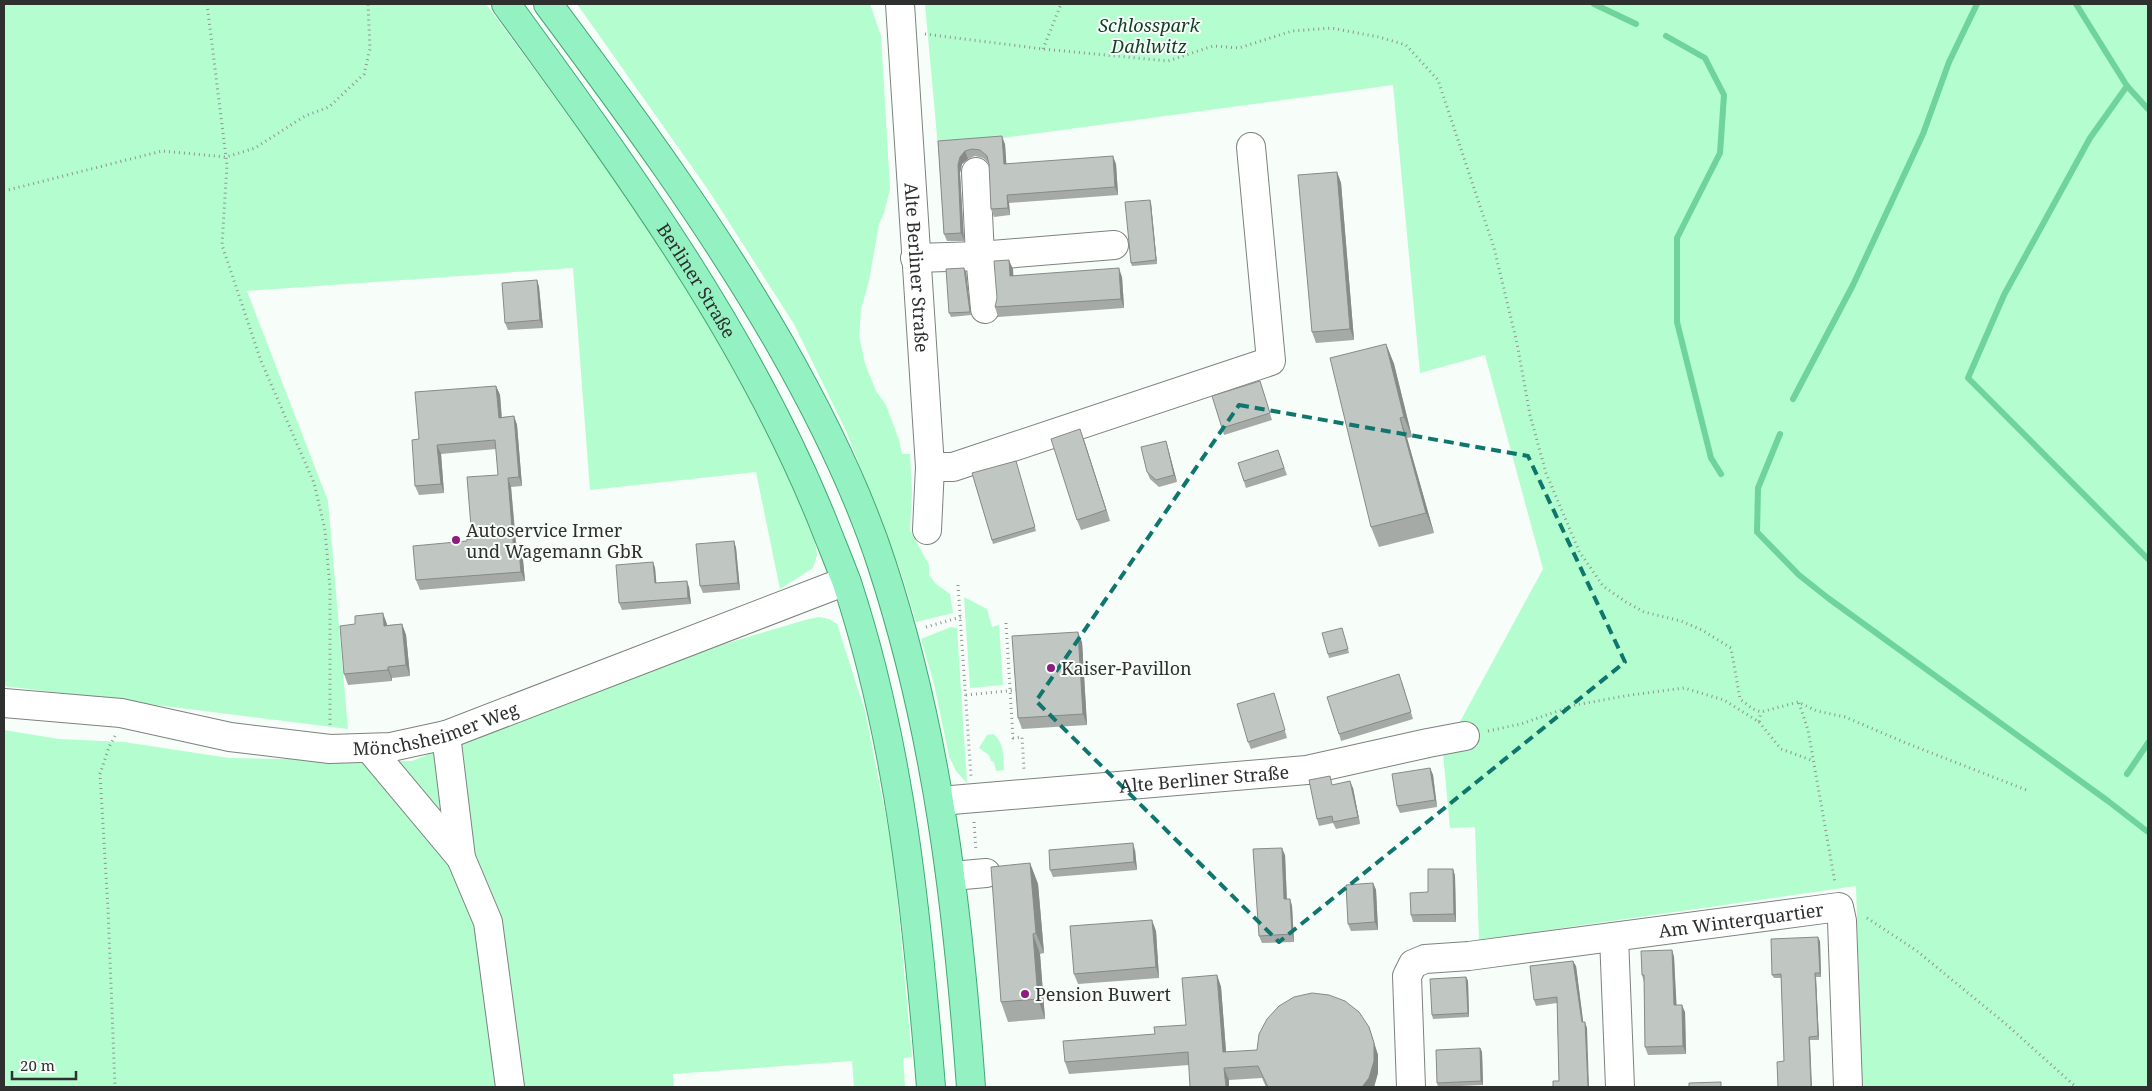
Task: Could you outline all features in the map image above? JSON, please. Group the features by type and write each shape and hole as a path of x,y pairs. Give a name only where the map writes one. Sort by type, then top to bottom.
{"main road":[{"name":"Berliner Straße","path":"506,4 610,147 682,255 741,353 808,484 846,581"},
{"path":"548,4 686,192 746,286 806,390 840,457 882,564 924,713 940,801 972,875 965,1003 971,1087"},
{"path":"846,581 883,712 898,790 918,933 931,1087"}],"street":[{"name":"Alte Berliner Straße","path":"900,4 930,467 927,530"},
{"path":"930,467 953,467 1271,361 1251,147"},
{"path":"976,172 980,256 985,309"},
{"path":"915,258 980,256 1114,245"},
{"name":"Mönchsheimer Weg","path":"4,703 121,714 230,737 330,749 408,744 446,735 846,581"},
{"path":"446,735 461,858 488,922 510,1087"},
{"name":"Alte Berliner Straße","path":"940,801 1307,770 1428,742 1465,736"},
{"path":"368,748 461,858"},
{"name":"Am Winterquartier","path":"1411,1087 1408,976 1413,964 1425,958 1469,956 1839,907 1842,921 1848,1087"},
{"path":"1614,937 1620,1087"}],"path":[{"path":"206,4 226,157 222,245 261,361 314,483 325,530 330,588 330,749"},
{"path":"4,191 162,151 226,157 255,148 305,116 330,107 364,74 370,49 368,4"},
{"path":"1043,49 1061,4"},
{"path":"902,33 922,33 1043,49 1168,61 1213,46 1238,48 1292,31 1331,28 1406,44 1438,80 1494,248 1517,343 1530,415 1546,473 1579,551 1603,586 1644,612 1681,621 1702,630 1731,648 1740,699 1753,709 1760,712 1798,702 1817,711 1845,717 2029,791"},
{"path":"958,585 973,797 972,875"},
{"path":"903,634 961,617"},
{"path":"1006,623 1013,738 1022,737 1024,775"},
{"path":"1465,736 1522,724 1575,705 1631,694 1684,688 1724,700 1759,722 1781,749 1812,760"},
{"path":"966,694 1019,690"},
{"path":"1798,702 1808,730 1839,907 1870,920 1917,951 2007,1026 2076,1087"},
{"path":"1759,722 1760,712"},
{"path":"115,1087 108,909 100,774 109,747 118,732 121,714"}],"highlighted area":[{"path":"1239,405 1528,456 1625,662 1279,942 1036,701"}],"green space":[{"path":"4,4 486,4 623,193 688,290 718,339 766,426 815,539 817,555 813,568 780,589 756,472 590,490 573,268 247,291 328,501 348,729 4,686"},
{"path":"577,4 870,4 881,36 890,189 879,224 869,281 861,309 859,335 865,364 876,391 886,405 902,454 910,454 912,492 910,530 929,565 929,575 936,584 950,594 953,613 916,622 901,572 847,433 794,324 709,191"},
{"name":"Schlosspark Dahlwitz","path":"925,4 2148,4 2148,1087 1862,1087 1856,886 1479,940 1475,827 1450,828 1443,753 1543,569 1485,355 1420,373 1393,85 938,147"},
{"path":"964,597 987,609 992,627 999,625 1003,685 970,688"},
{"path":"819,617 829,619 837,624 865,711 893,853 912,1057 903,1058 905,1087 854,1087 852,1061 673,1074 674,1087 4,1087 4,730 59,739 124,742 229,758 412,761 647,667"},
{"path":"951,627 957,628 967,783 956,771 949,756 934,684 921,639"},
{"path":"993,734 1000,741 1004,770 996,771 994,762 991,761 989,755 979,748 987,735"}],"building":[{"path":"1002,136 1004,164 1113,156 1115,187 1007,195 1008,208 991,209 987,156 980,150 972,149 965,151 960,157 958,165 961,233 944,234 938,141"},
{"path":"1337,172 1350,329 1312,332 1298,175"},
{"path":"1150,200 1156,260 1131,263 1125,202"},
{"path":"1009,260 1010,276 1119,268 1121,299 995,307 997,298 994,261"},
{"path":"964,268 970,312 949,313 946,269"},
{"path":"537,280 540,320 505,323 502,283"},
{"path":"1386,344 1404,417 1400,418 1426,513 1371,527 1330,358"},
{"path":"1260,381 1270,413 1222,428 1212,396"},
{"path":"496,386 499,418 514,416 519,477 508,478 514,552 519,551 521,572 416,580 413,546 472,539 467,477 498,475 495,440 437,445 441,484 415,486 412,440 419,439 415,392"},
{"path":"1080,429 1106,510 1077,520 1051,439"},
{"path":"1166,441 1174,475 1156,480 1147,472 1141,447"},
{"path":"1278,450 1284,468 1244,481 1238,463"},
{"path":"1016,461 1035,527 992,540 972,473"},
{"path":"734,541 738,583 700,586 696,544"},
{"path":"653,562 655,583 687,581 688,598 619,603 616,565"},
{"path":"383,613 384,626 402,624 406,665 388,667 388,670 344,674 340,626 355,624 355,616"},
{"path":"1342,628 1348,649 1328,654 1322,633"},
{"name":"Kaiser-Pavillon","path":"1078,632 1083,714 1018,718 1012,636"},
{"path":"1399,674 1411,712 1339,734 1327,697"},
{"path":"1274,693 1285,730 1248,742 1237,704"},
{"path":"1430,768 1435,800 1397,806 1392,774"},
{"path":"1330,776 1332,785 1350,781 1358,817 1333,822 1332,816 1317,819 1309,780"},
{"path":"1133,843 1134,862 1050,870 1049,850"},
{"path":"1282,848 1284,899 1290,899 1292,934 1259,936 1253,849"},
{"path":"1030,863 1036,933 1033,934 1038,999 1001,1002 991,867"},
{"path":"1428,869 1453,869 1454,914 1411,915 1410,893 1428,892"},
{"path":"1373,883 1375,922 1348,924 1346,885"},
{"path":"1152,920 1156,967 1074,974 1070,926"},
{"path":"1818,937 1820,973 1815,973 1818,1036 1809,1037 1811,1087 1778,1087 1777,1062 1784,1061 1781,974 1772,975 1771,939"},
{"path":"1672,950 1674,1005 1682,1005 1683,1046 1645,1047 1644,975 1642,975 1641,951"},
{"path":"1573,961 1582,1022 1585,1022 1588,1087 1553,1087 1553,1081 1559,1081 1557,997 1534,1000 1530,966"},
{"path":"1217,975 1223,1052 1257,1050 1259,1034 1267,1019 1279,1006 1294,997 1312,993 1329,995 1345,1001 1359,1012 1369,1027 1374,1043 1374,1061 1369,1078 1362,1087 1269,1087 1258,1066 1224,1068 1226,1087 1190,1087 1188,1052 1065,1062 1063,1041 1155,1034 1154,1027 1186,1025 1182,978"},
{"path":"1466,977 1468,1013 1432,1015 1430,979"},
{"path":"1480,1048 1481,1081 1437,1083 1436,1050"},
{"path":"1721,1082 1721,1087 1689,1087 1689,1083"}],"waterway":[{"path":"1594,4 1636,24"},
{"path":"1793,399 1853,285 1923,134 1949,62 1977,4"},
{"path":"2076,4 2127,86 2148,109"},
{"path":"1666,36 1705,58 1724,95 1720,153 1677,238 1677,322 1711,458 1721,474"},
{"path":"2127,86 2090,138 2004,295 1968,378 2148,559"},
{"path":"1780,434 1758,488 1757,532 1799,575 1828,598 2148,832"},
{"path":"2127,774 2148,743"}],"place":[{"name":"Autoservice Irmer und Wagemann GbR","path":"456,540"},
{"name":"Kaiser-Pavillon","path":"1051,668"},
{"name":"Pension Buwert","path":"1025,994"}]}
